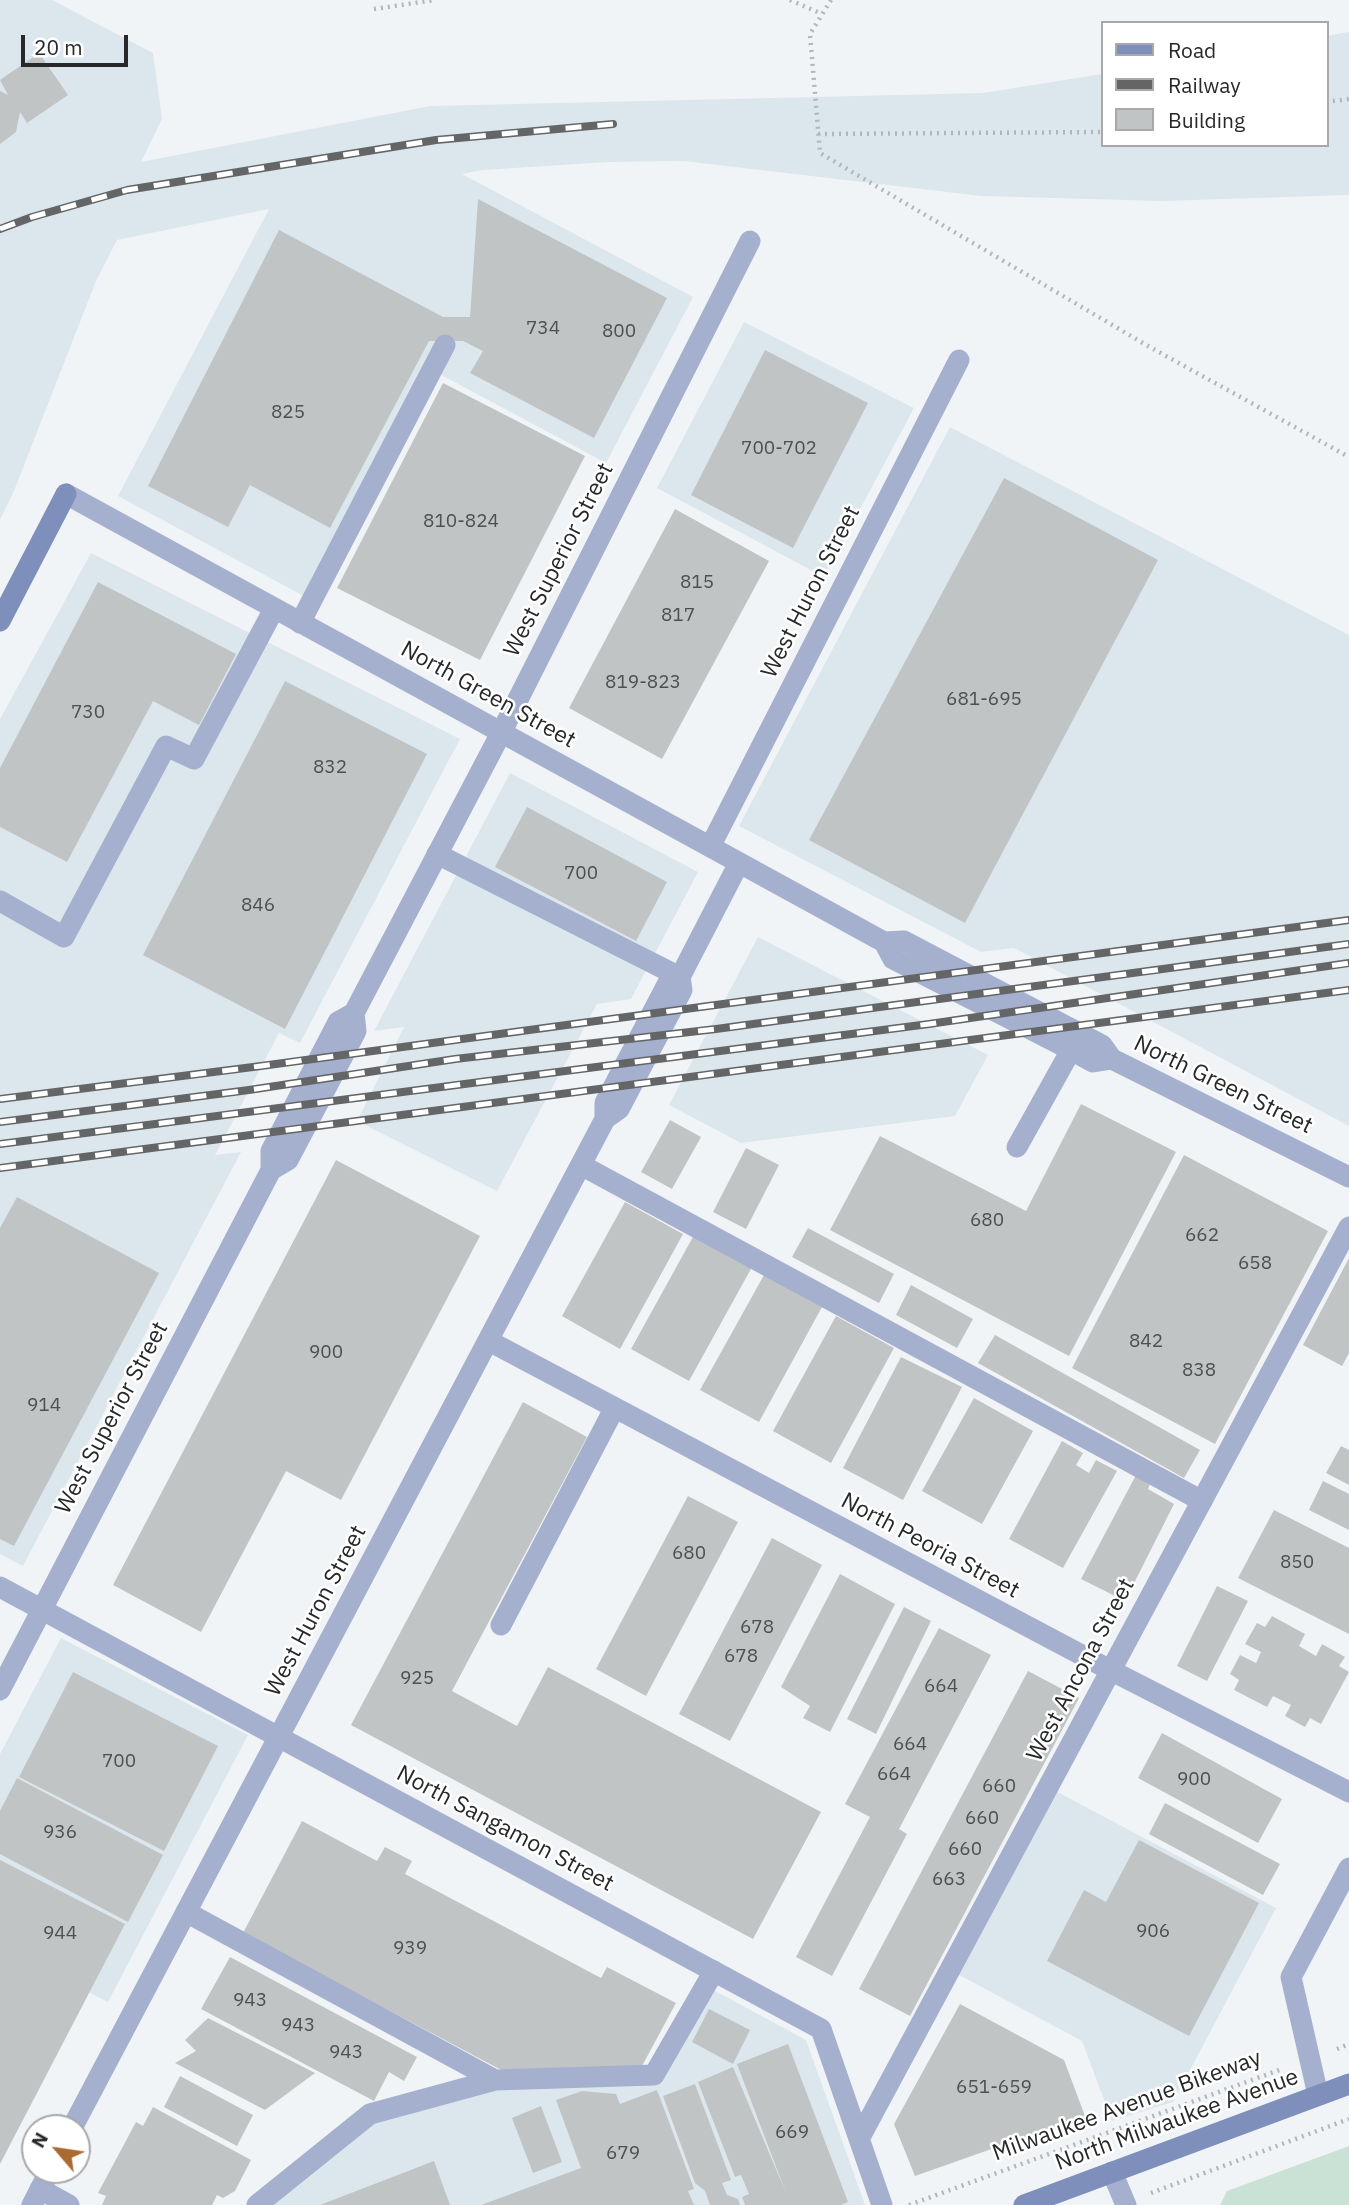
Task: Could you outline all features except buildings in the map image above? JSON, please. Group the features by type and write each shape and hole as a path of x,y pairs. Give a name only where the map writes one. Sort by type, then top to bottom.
{"main road":[{"path":"0,621 66,495"},
{"name":"North Milwaukee Avenue","path":"1024,2205 1349,2084"}],"street":[{"name":"West Superior Street","path":"0,1690 271,1170 271,1150 301,1092 338,1022 354,1013 501,733 750,240"},
{"path":"300,623 445,345"},
{"name":"West Huron Street","path":"710,847 959,360"},
{"name":"North Green Street","path":"66,495 884,942 904,941 1102,1045 1112,1059 1349,1177"},
{"path":"0,901 64,937 166,746 194,759 274,608"},
{"path":"437,854 680,977"},
{"name":"West Huron Street","path":"79,2114 582,1165 605,1119 604,1103 667,983 680,977 739,863"},
{"name":"North Green Street","path":"884,942 893,959 1093,1062 1112,1059"},
{"path":"1017,1147 1070,1050"},
{"path":"582,1165 1202,1501"},
{"name":"West Ancona Street","path":"859,2139 1349,1227"},
{"name":"North Peoria Street","path":"489,1341 1110,1670 1349,1792"},
{"path":"501,1625 614,1409"},
{"name":"North Sangamon Street","path":"0,1587 821,2029 882,2205"},
{"path":"1318,2095 1291,1977 1349,1868"},
{"path":"186,1912 495,2080"},
{"path":"257,2205 370,2114 495,2080 654,2075 715,1971"},
{"path":"1112,2172 1126,2204"},
{"path":"36,2197 69,2205"}],"path":[{"path":"374,9 435,0"},
{"path":"790,0 822,15"},
{"path":"831,0 810,34 820,153 1148,346 1349,457"},
{"path":"1328,102 1349,99"},
{"path":"818,134 1100,132"},
{"name":"Milwaukee Avenue Bikeway","path":"917,2202 1349,2044"},
{"path":"1126,2204 1349,2119"}],"shaded area":[{"path":"0,0 52,0 153,53 162,119 141,162 430,106 983,93 1100,74 1100,147 1328,147 1328,36 1349,32 1349,195 1162,201 981,196 684,161 608,162 483,170 462,174 693,297 606,463 432,370 311,600 118,496 269,209 117,240 96,281 14,491 0,520"},
{"path":"744,322 914,408 824,577 657,488"},
{"path":"950,427 1349,635 1349,1126 1014,948 981,952 739,826"},
{"path":"91,553 460,739 300,1043 279,1033 215,1155 241,1152 23,1566 0,1554 0,719"},
{"path":"510,773 698,872 631,999 597,1004 497,1191 357,1121 404,1027 374,1031"},
{"path":"758,937 988,1055 955,1116 741,1143 669,1105"},
{"path":"61,1638 248,1735 108,2002 0,1947 0,1754"},
{"path":"1048,1787 1276,1908 1173,2102 1112,2121 1082,2041 950,1970"},
{"path":"706,1986 806,2040 865,2205 257,2205 370,2114 495,2080 654,2075"}],"green space":[{"path":"1349,2146 1349,2205 1220,2205 1227,2191"}],"railway":[{"path":"0,229 127,190 436,140 613,124"},
{"path":"0,1099 1349,920"},
{"path":"0,1122 249,1090 455,1059 716,1029 1349,944"},
{"path":"0,1144 929,1024 1349,963"},
{"path":"0,1168 1349,990"}]}
